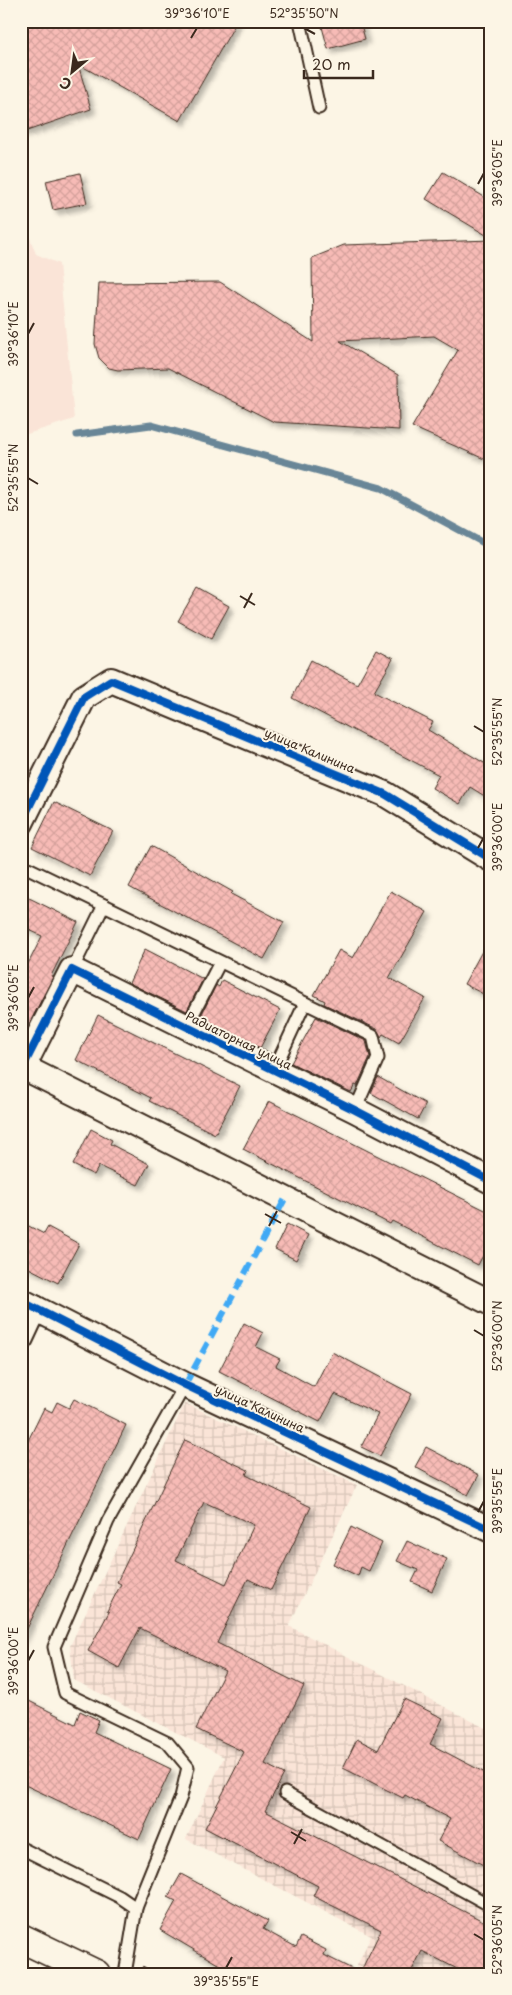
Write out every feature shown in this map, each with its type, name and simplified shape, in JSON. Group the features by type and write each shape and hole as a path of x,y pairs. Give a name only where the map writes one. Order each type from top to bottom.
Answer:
{"street":[{"name":"улица Калинина","path":"21,823 84,697 111,680 385,794 491,859"},
{"name":"Радиаторная улица","path":"72,970 355,1110 491,1181"},
{"path":"72,970 22,1067 491,1302"},
{"name":"улица Калинина","path":"28,1305 185,1385 491,1530"},
{"path":"21,1338 28,1305"},
{"path":"21,1938 64,1963 96,1974"}],"lane":[{"path":"300,21 318,108"},
{"path":"28,868 373,1036 378,1058 355,1110"},
{"path":"72,970 104,905"},
{"path":"186,1026 220,962"},
{"path":"274,1070 305,1003"},
{"path":"125,1974 136,1908 181,1797 188,1767 168,1743 65,1693 54,1647 108,1521 185,1385"},
{"path":"285,1793 491,1906"},
{"path":"21,1848 120,1896 136,1908"}],"shaded area":[{"path":"21,214 36,254 59,264 74,419 21,436"},
{"path":"185,1403 357,1485 289,1626 491,1731 491,1974 353,1974 371,1936 186,1839 224,1757 74,1680 70,1646"}],"building":[{"path":"21,21 237,21 180,121 78,64 91,109 21,133"},
{"path":"342,21 360,21 365,39 328,49 322,27"},
{"path":"443,172 491,201 491,238 426,199"},
{"path":"80,173 87,203 53,210 46,181"},
{"path":"491,240 491,462 412,427 458,350 434,336 340,341 398,375 399,430 274,422 168,368 118,370 109,368 99,358 95,344 99,283 220,282 313,342 312,258 344,245"},
{"path":"197,588 229,606 211,639 178,621"},
{"path":"376,650 393,659 374,692 433,722 428,730 491,767 491,800 470,787 460,804 432,788 439,775 292,698 311,660 357,684"},
{"path":"54,802 113,831 90,876 32,847"},
{"path":"151,846 233,892 231,894 284,922 264,959 129,887"},
{"path":"391,891 427,912 389,978 425,998 399,1043 383,1034 381,1037 377,1029 324,1004 325,1001 314,995 339,950 353,958"},
{"path":"21,894 78,922 21,1040 21,978 42,936 21,926"},
{"path":"491,935 491,998 464,984"},
{"path":"145,949 203,979 187,1011 129,983"},
{"path":"222,980 280,1010 260,1048 200,1018 216,985 219,987"},
{"path":"98,1015 240,1086 215,1134 149,1101 151,1098 76,1060"},
{"path":"316,1017 366,1041 370,1057 357,1086 355,1085 351,1092 291,1063"},
{"path":"378,1077 426,1104 418,1119 371,1093"},
{"path":"269,1101 491,1213 491,1240 478,1265 392,1221 390,1224 243,1149"},
{"path":"91,1129 112,1140 110,1144 149,1164 138,1185 99,1166 94,1175 73,1165"},
{"path":"21,1222 44,1234 48,1227 79,1244 58,1283 21,1264"},
{"path":"287,1224 308,1235 296,1260 275,1249"},
{"path":"244,1323 263,1333 256,1347 280,1359 276,1366 314,1387 332,1352 412,1394 380,1456 361,1447 378,1414 335,1394 320,1422 219,1371"},
{"path":"74,1399 126,1425 21,1641 21,1455 44,1408 52,1412 57,1402 69,1408"},
{"path":"185,1440 248,1470 246,1475 311,1507 271,1590 248,1579 217,1643 304,1686 265,1764 284,1774 265,1811 491,1925 491,1974 467,1974 422,1951 410,1974 235,1974 160,1930 176,1901 168,1897 181,1874 268,1921 263,1929 296,1947 301,1937 326,1950 324,1955 360,1973 381,1930 313,1896 318,1886 205,1828 244,1752 196,1729 225,1671 140,1628 119,1668 88,1651 109,1612 107,1611 121,1584 117,1582","holes":["204,1502 254,1525 226,1584 176,1560"]},
{"path":"426,1447 479,1475 468,1495 415,1467"},
{"path":"351,1527 382,1543 369,1571 361,1567 358,1576 333,1564"},
{"path":"407,1541 447,1559 432,1591 412,1582 418,1570 397,1561"},
{"path":"21,1697 75,1724 80,1711 99,1720 94,1732 171,1769 139,1839 21,1783"},
{"path":"404,1699 443,1718 430,1744 491,1776 491,1869 438,1841 450,1819 405,1795 403,1798 343,1768 357,1739 378,1750"}],"waterway":[{"path":"77,435 151,425 381,488 491,547"}],"marked path":[{"path":"185,1385 285,1199"}],"cycle path":[{"path":"21,823 84,697 111,680 385,794 491,859"},
{"path":"23,1067 72,970 355,1110 491,1181"},
{"path":"21,1301 185,1385 491,1530"}]}
